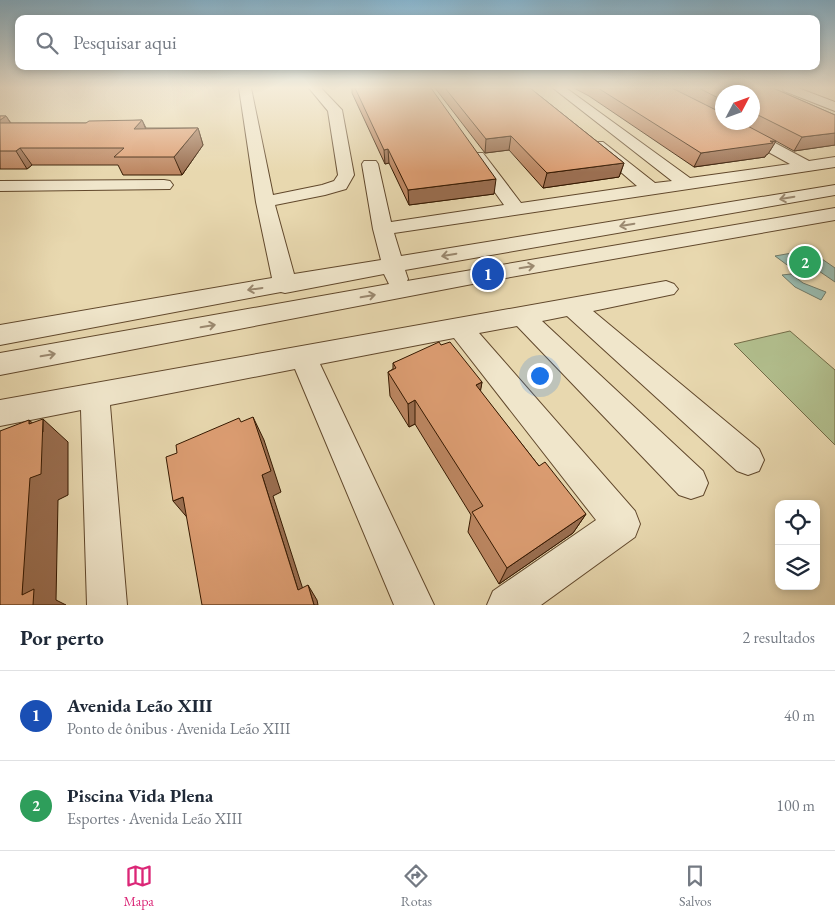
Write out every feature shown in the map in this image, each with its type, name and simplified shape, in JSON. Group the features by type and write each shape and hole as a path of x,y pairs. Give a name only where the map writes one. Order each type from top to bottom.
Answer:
{"street":[{"path":"250,116 265,202 285,285"},
{"path":"265,202 325,190 340,185 346,175 336,116"},
{"path":"596,116 687,184"},
{"path":"739,130 808,167"},
{"path":"590,138 651,189"},
{"path":"469,145 516,210"},
{"path":"383,229 835,162"},
{"path":"370,164 383,229 400,290"},
{"path":"0,186 164,185"},
{"path":"0,335 222,294 285,285 835,190"},
{"path":"0,364 400,290 835,214"},
{"path":"0,412 666,289"},
{"path":"571,306 748,460"},
{"path":"521,316 691,483"},
{"path":"459,327 622,524 507,605"},
{"path":"303,356 414,605"},
{"path":"95,395 107,605"}],"green space":[{"path":"790,331 835,370 835,445 734,344"}],"water":[{"path":"809,250 835,268 835,282 816,269 798,273 775,256"},
{"path":"791,274 803,283 826,292 821,300 795,287 782,275"}],"building":[{"path":"368,116 451,116 496,179 408,190 388,149 384,150"},
{"path":"468,116 565,116 624,163 547,173 511,136 486,139"},
{"path":"643,116 715,116 715,130 755,130 776,141 770,141 773,143 701,153"},
{"path":"760,116 835,116 835,133 802,137"},
{"path":"142,120 134,129 198,128 174,157 114,157 124,148 20,148 16,151 0,151 0,123 86,123 89,121"},
{"path":"439,342 441,345 450,342 482,382 476,385 539,466 545,462 586,514 507,568 472,512 483,506 415,400 408,404 388,372 396,368 393,363"},
{"path":"253,417 271,471 262,475 298,590 308,585 314,605 202,605 183,497 173,501 166,457 177,453 176,445 239,418 241,422"},
{"path":"43,419 41,474 30,478 22,595 34,589 33,605 0,605 0,431 29,420 29,424"}],"place":[{"name":"Piscina Vida Plena","path":"805,262"},
{"name":"Avenida Leão XIII","path":"488,274"}]}
